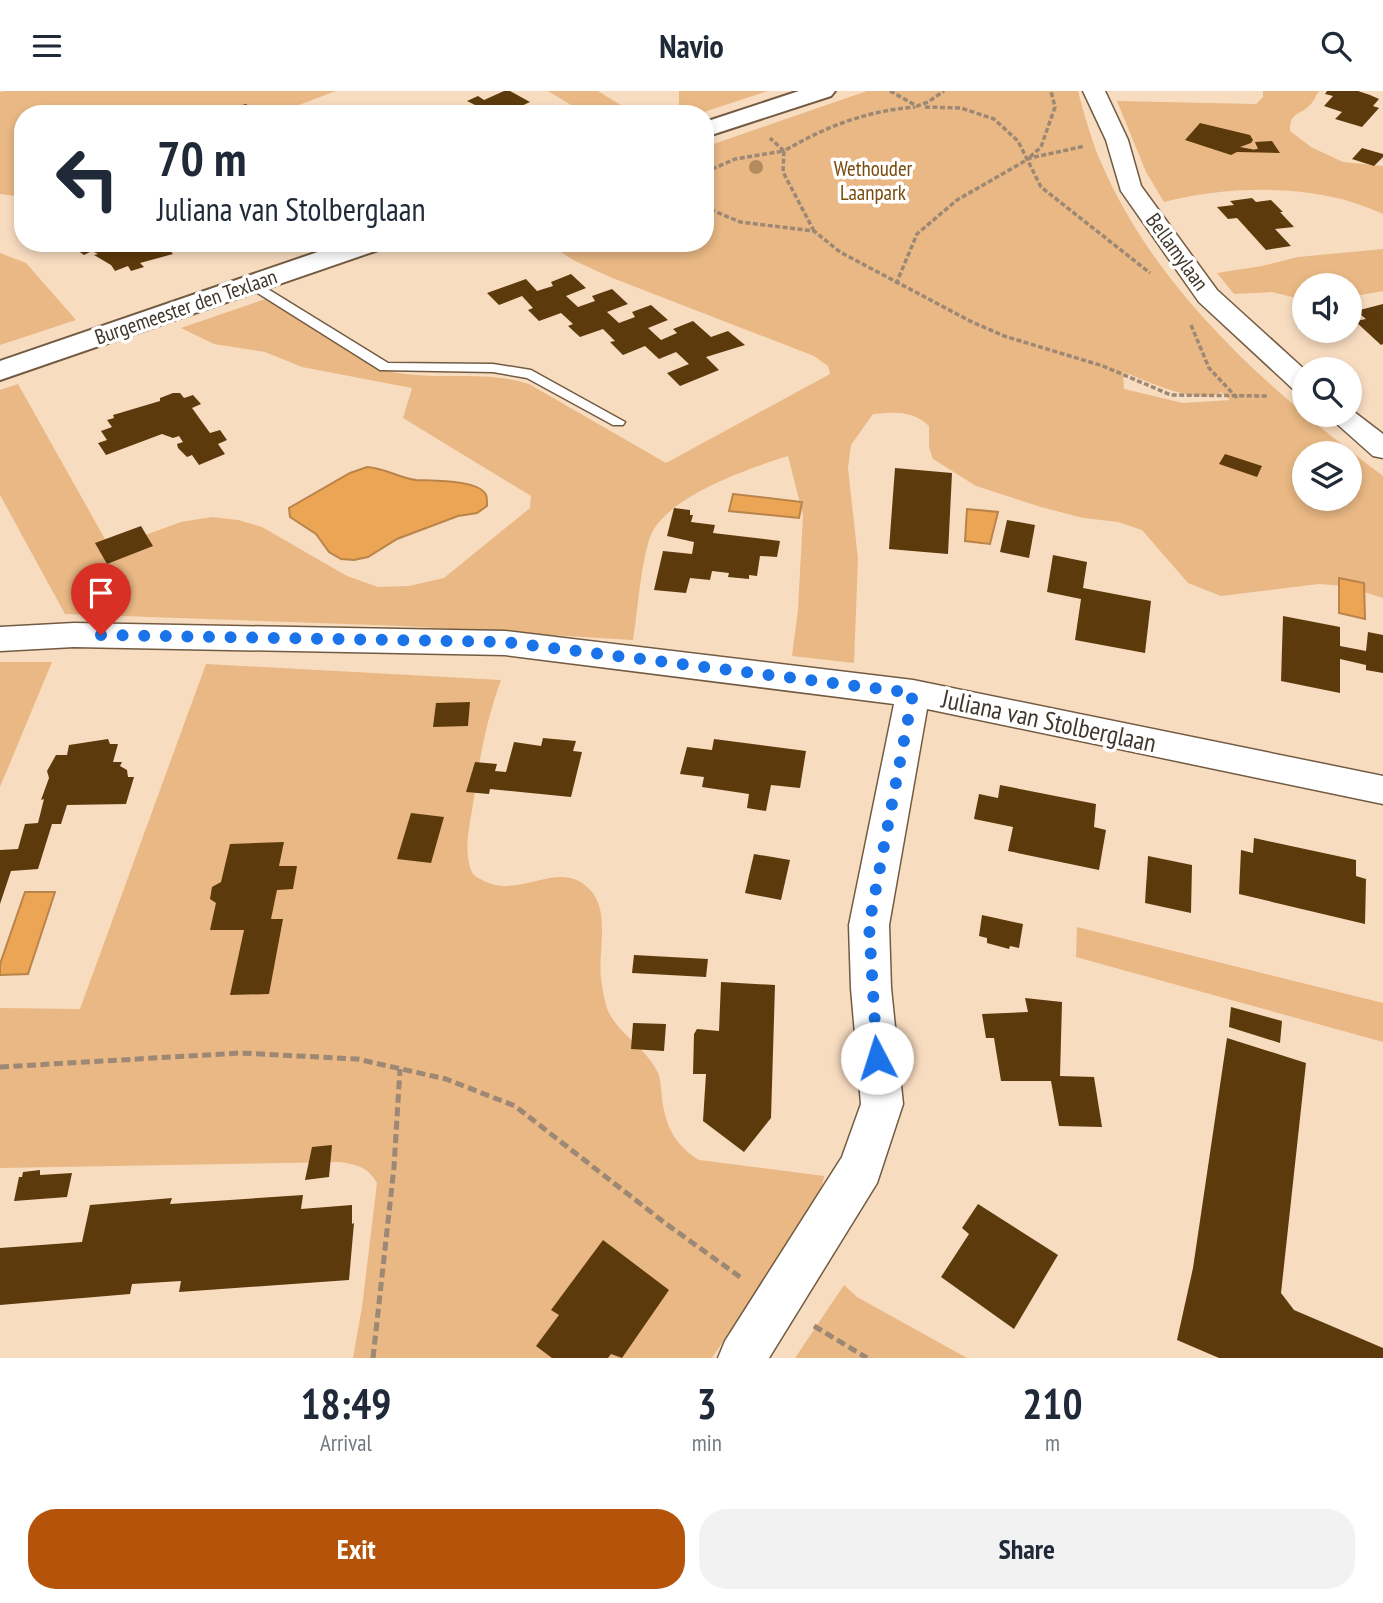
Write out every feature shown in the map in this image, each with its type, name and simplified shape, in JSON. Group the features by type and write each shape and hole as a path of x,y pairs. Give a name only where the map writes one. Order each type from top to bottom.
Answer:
{"street":[{"path":"714,127 822,91"},
{"name":"Bellamylaan","path":"1094,91 1117,140 1129,186 1208,296 1292,373"},
{"name":"Burgemeester den Texlaan","path":"0,371 345,252"},
{"path":"1356,427 1383,449"},
{"name":"Juliana van Stolberglaan","path":"0,639 74,635 505,642 913,693 1383,790"},
{"path":"742,1358 778,1305 861,1168 882,1104 871,988 869,925 913,693"}],"lane":[{"path":"253,284 385,367 493,368 531,374 618,422"}],"path":[{"path":"890,91 915,107"},
{"path":"925,107 944,91"},
{"path":"1027,160 1041,147 1047,134 1055,107 1051,91"},
{"path":"714,168 734,159 784,151 833,123 876,110 915,107 961,109 994,119 1018,141 1041,187 1158,280"},
{"path":"745,117 784,151"},
{"path":"896,283 915,235 988,181 1041,154 1117,140"},
{"path":"784,151 783,172 814,230 840,251 896,283 1004,336 1103,366 1171,395 1237,398 1277,396"},
{"path":"714,211 740,222 814,230"},
{"path":"1189,321 1209,368 1237,398"},
{"path":"0,1067 240,1053 357,1059 446,1079 515,1106 665,1223 778,1305 867,1358"},
{"path":"373,1358 394,1167 400,1069"}],"green space":[{"path":"336,91 299,105 14,105 14,196 0,194 0,92"},
{"path":"548,91 598,91 621,105 571,105"},
{"path":"679,91 768,91 714,109 714,105 679,105"},
{"name":"Wethouder Laanpark","path":"867,91 1078,91 1099,158 1127,214 1155,258 1188,300 1224,339 1292,403 1292,427 1321,427 1338,441 1292,441 1292,511 1362,511 1362,460 1383,476 1383,598 1345,586 1319,584 1221,596 1188,583 1142,530 1118,522 1083,518 1041,507 976,486 933,459 929,447 929,426 916,417 903,413 873,414 851,445 848,468 858,559 854,663 792,656 798,610 803,515 788,456 709,486 671,510 657,525 646,552 633,640 403,626 65,614 0,495 0,390 18,384 110,548 181,522 212,517 238,520 262,527 347,576 378,587 409,586 444,578 530,508 531,496 403,418 412,388 302,367 265,352 214,344 181,328 274,296 378,368 396,373 491,377 529,384 666,463 830,374 828,366 814,356 610,277 561,252 714,252 714,144","holes":["1123,372 1187,394 1212,396 1221,392 1230,400 1183,403 1124,389"]},
{"path":"1263,91 1319,91 1310,105 1293,117 1290,131 1311,147 1343,162 1383,166 1383,214 1331,197 1275,190 1217,192 1164,202 1146,172 1117,101 1256,104 1263,97"},
{"path":"1383,249 1383,291 1362,295 1362,273 1292,273 1292,297 1272,292 1234,294 1217,273 1298,257"},
{"path":"0,253 26,263 76,320 0,345"},
{"path":"0,662 52,662 0,787"},
{"path":"206,664 501,680 484,741 469,827 468,859 472,872 481,880 512,886 554,877 568,877 580,882 592,892 601,913 601,974 608,1011 653,1064 659,1076 669,1127 684,1148 699,1160 824,1176 822,1188 784,1251 712,1358 353,1358 377,1183 366,1170 352,1164 340,1162 0,1168 0,1008 80,1009"},
{"path":"1077,927 1383,1003 1383,1042 1076,957"},
{"path":"844,1285 857,1297 967,1358 795,1358"}],"shaded area":[{"path":"367,467 410,479 474,486 486,495 487,506 477,513 458,516 397,539 368,557 341,559 329,552 316,534 290,517 289,508 350,473"},
{"path":"733,494 802,502 799,518 729,511"},
{"path":"967,509 998,512 990,544 965,541"},
{"path":"1339,578 1364,583 1365,619 1339,613"},
{"path":"25,892 55,892 28,974 0,975 0,964"}],"building":[{"path":"510,91 530,102 524,105 475,105 467,101 478,96 484,100"},
{"path":"1327,91 1358,91 1379,99 1373,106 1379,108 1362,127 1335,119 1342,112 1324,106 1333,96 1325,94"},
{"path":"1200,123 1250,135 1253,140 1251,143 1240,147 1256,150 1254,149 1258,149 1255,142 1272,141 1280,153 1237,152 1231,155 1185,140"},
{"path":"1362,148 1383,154 1383,157 1374,166 1352,159"},
{"path":"1252,198 1256,202 1271,200 1283,212 1280,212 1294,227 1275,229 1291,246 1266,250 1237,218 1228,219 1217,207 1234,205 1230,201"},
{"path":"94,252 173,254 140,263 144,267 131,271 128,266 115,271 111,265 94,255 98,254"},
{"path":"571,274 586,288 566,296 578,307 595,301 592,296 612,289 628,304 607,312 619,323 635,317 632,312 651,305 668,320 648,328 661,340 677,333 673,329 693,321 711,337 728,331 745,345 706,357 719,370 680,386 667,373 689,364 676,352 659,359 645,346 623,355 610,342 615,341 603,329 580,337 568,326 573,324 561,313 539,321 528,310 533,308 522,296 499,305 487,293 526,279 537,291 553,286 551,282"},
{"path":"1383,304 1383,344 1362,327 1362,320 1366,319 1362,316 1362,309"},
{"path":"180,393 184,398 193,395 201,404 192,408 210,433 220,430 227,440 218,444 225,454 199,465 192,455 187,457 178,448 177,444 183,442 179,436 173,438 162,434 106,455 98,443 107,440 101,431 112,427 107,420 114,418 113,415 160,401 160,398"},
{"path":"1225,454 1262,466 1257,477 1219,464"},
{"path":"895,468 952,473 948,554 889,549"},
{"path":"674,508 690,510 690,515 693,515 691,522 715,525 713,533 780,541 777,557 760,556 757,576 749,575 749,579 728,577 729,573 712,571 710,580 690,578 686,593 654,590 663,551 692,554 694,542 667,536"},
{"path":"1007,520 1035,525 1029,558 1000,552"},
{"path":"141,526 153,546 107,564 95,543"},
{"path":"1053,555 1087,562 1083,588 1151,601 1145,653 1075,640 1081,599 1047,592"},
{"path":"1283,616 1340,627 1340,646 1366,651 1368,632 1383,635 1383,673 1366,670 1366,665 1340,659 1340,693 1281,681"},
{"path":"470,702 468,726 433,727 436,703"},
{"path":"543,738 576,741 573,751 582,752 571,797 490,789 489,794 466,792 475,762 497,764 495,771 506,772 514,742 541,746"},
{"path":"108,739 110,744 118,744 113,762 122,762 120,766 127,770 128,777 134,777 126,804 67,805 61,824 52,824 38,869 11,871 0,904 0,850 18,849 25,824 38,823 44,799 41,800 49,778 47,771 56,755 67,755 69,745"},
{"path":"714,739 806,751 800,788 771,785 766,811 747,808 749,794 702,787 704,777 680,774 687,747 712,750"},
{"path":"1000,785 1096,804 1094,827 1106,830 1099,870 1008,851 1013,827 974,819 979,794 998,798"},
{"path":"411,813 444,817 431,863 397,859"},
{"path":"1254,838 1356,860 1356,876 1366,879 1365,924 1239,894 1241,850 1253,853"},
{"path":"284,842 279,866 297,866 293,889 277,890 271,919 283,919 269,994 230,995 244,930 210,930 216,903 210,899 212,887 221,882 230,844"},
{"path":"754,854 790,860 781,900 745,893"},
{"path":"1148,856 1192,865 1191,913 1145,903"},
{"path":"982,915 1023,924 1019,948 1010,946 1009,949 987,943 987,938 979,936"},
{"path":"634,955 708,959 706,977 632,973"},
{"path":"721,982 775,985 771,1118 744,1152 703,1121 706,1074 693,1074 694,1034 697,1029 719,1031"},
{"path":"1025,998 1062,1002 1060,1076 1094,1077 1102,1127 1059,1126 1051,1081 1001,1081 994,1038 986,1038 982,1014 1028,1012"},
{"path":"1231,1007 1282,1021 1280,1043 1229,1027"},
{"path":"633,1023 666,1024 664,1051 631,1049"},
{"path":"1227,1038 1306,1063 1281,1293 1294,1310 1383,1348 1383,1358 1219,1358 1177,1340 1193,1268"},
{"path":"332,1145 329,1177 305,1180 312,1147"},
{"path":"40,1170 40,1175 72,1173 67,1197 14,1201 19,1177 22,1177 23,1172"},
{"path":"303,1195 301,1209 352,1205 352,1224 354,1223 349,1280 179,1292 181,1281 132,1284 130,1294 0,1305 0,1248 82,1242 90,1205 172,1198 170,1204"},
{"path":"978,1204 1058,1255 1014,1329 941,1277 969,1234 962,1228"},
{"path":"603,1240 669,1290 622,1358 611,1354 608,1358 552,1358 536,1346 559,1315 551,1310"}],"route":[{"path":"101,635 505,642 913,693 869,925 877,1058"}]}
